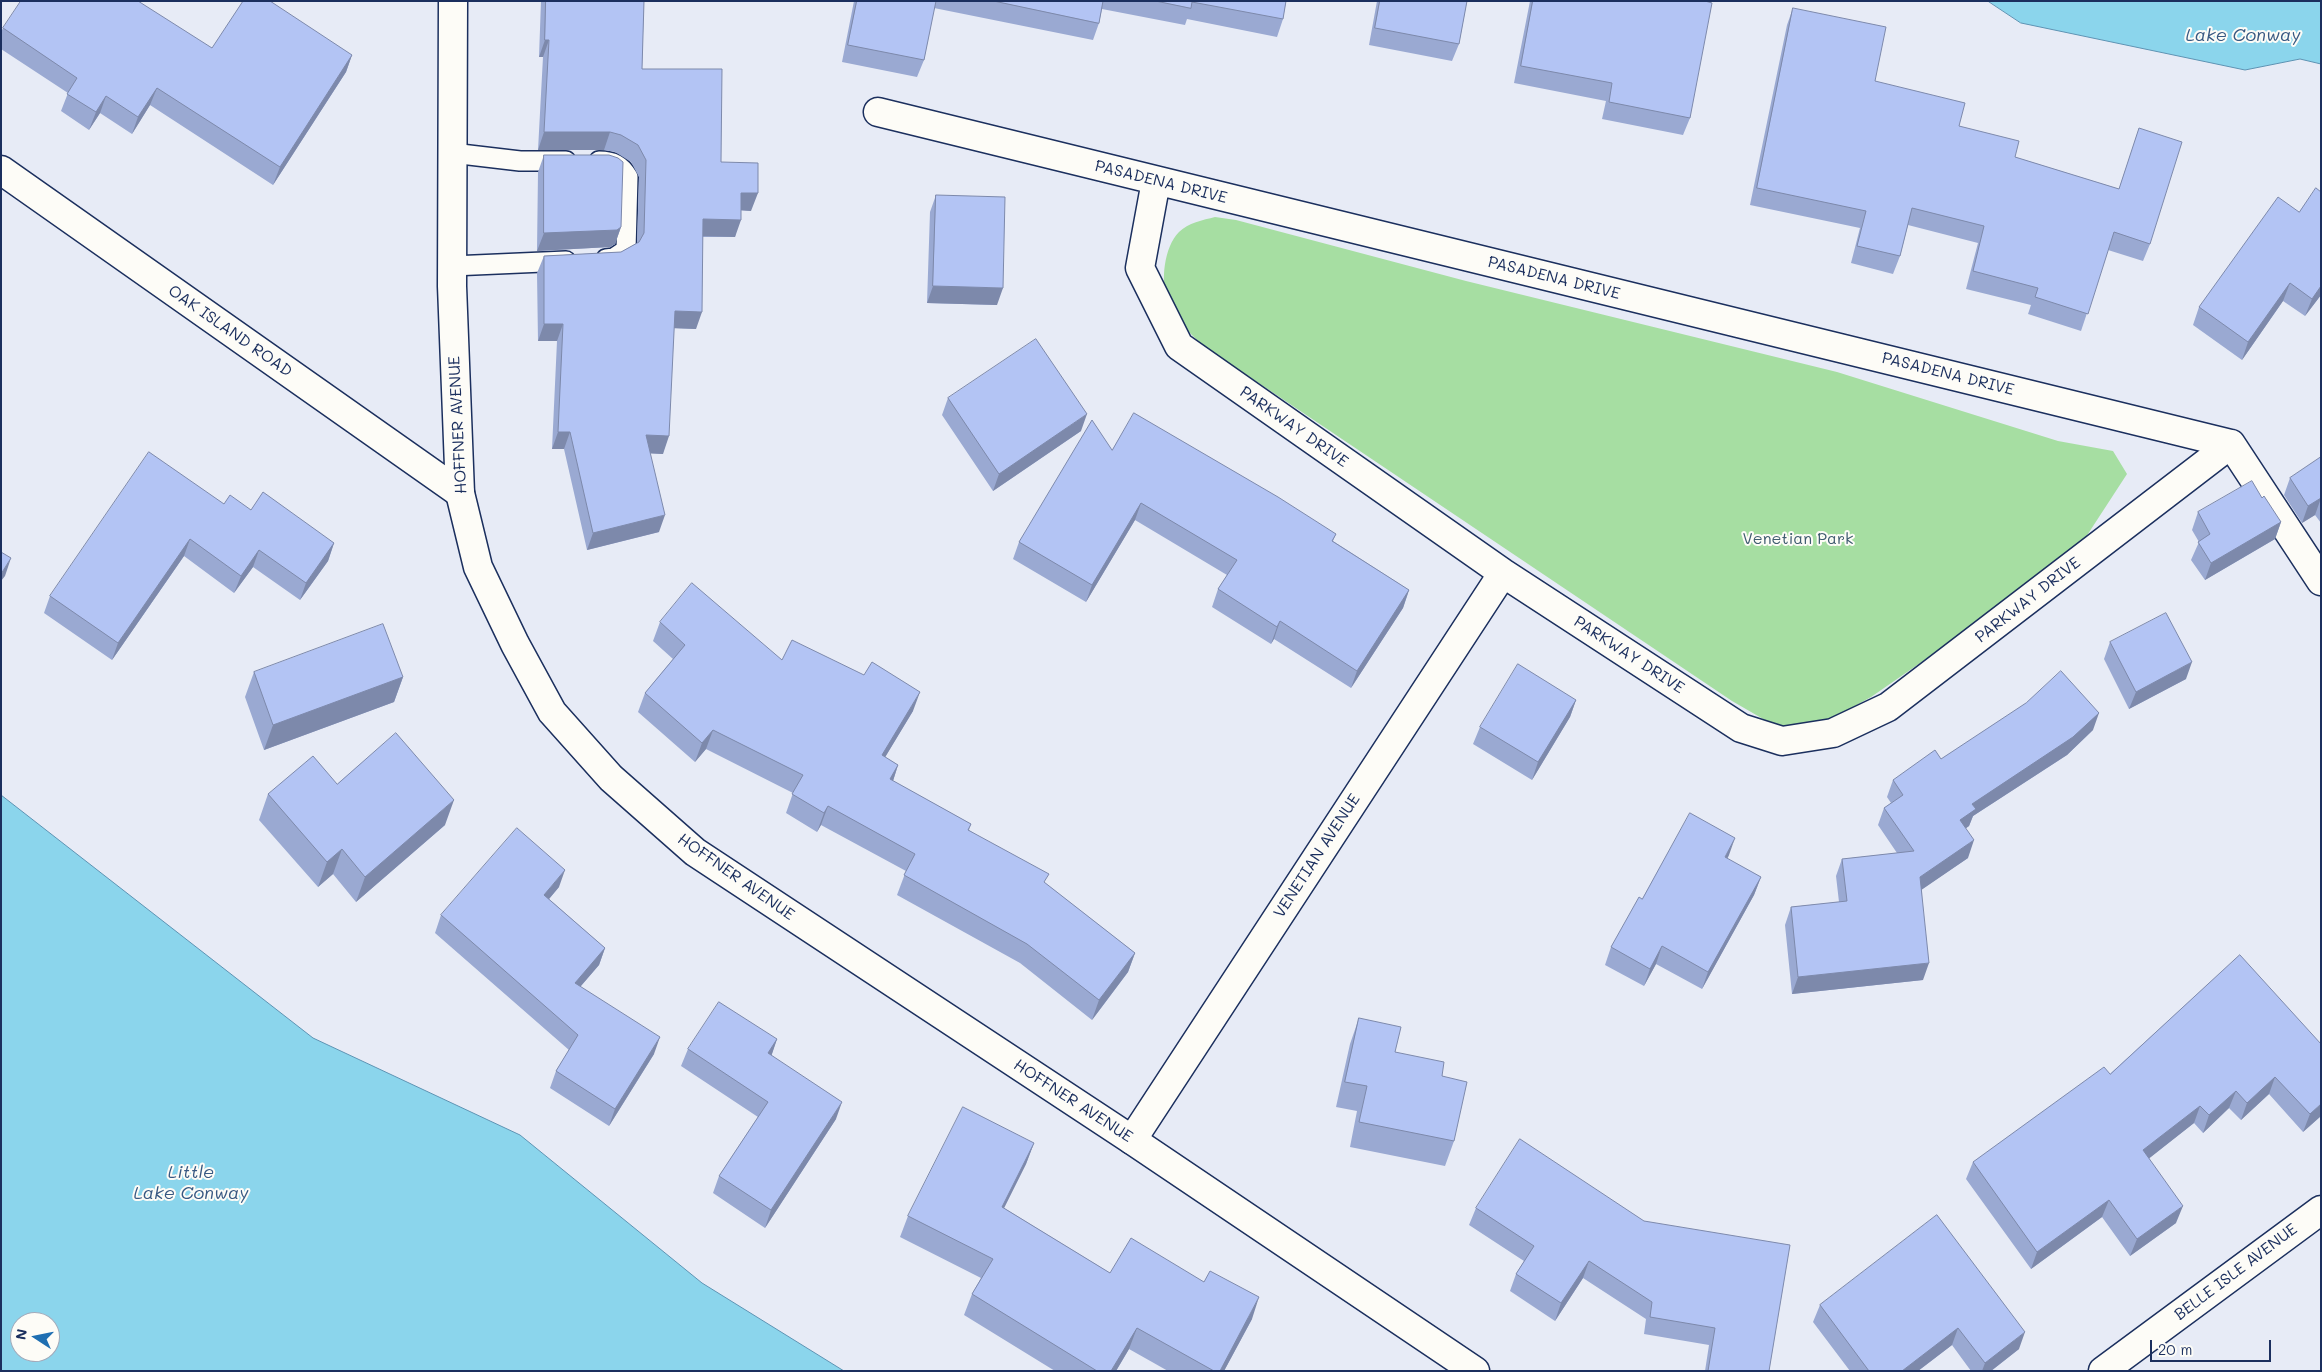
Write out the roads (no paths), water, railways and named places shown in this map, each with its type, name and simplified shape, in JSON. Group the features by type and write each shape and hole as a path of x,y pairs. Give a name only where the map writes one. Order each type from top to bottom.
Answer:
{"street":[{"name":"HOFFNER AVENUE","path":"454,1 452,266 460,492 478,568 515,644 552,712 611,778 695,852 1132,1140 1475,1371"},
{"name":"PASADENA DRIVE","path":"878,112 2231,444"},
{"name":"OAK ISLAND ROAD","path":"1,170 460,492"},
{"name":"PARKWAY DRIVE","path":"1156,181 1140,268 1179,346 1502,573 1741,728 1782,741 1833,733 1888,708 2231,444"},
{"path":"2231,444 2321,581"},
{"name":"VENETIAN AVENUE","path":"1132,1140 1502,573"},
{"name":"BELLE ISLE AVENUE","path":"2103,1371 2321,1210"}],"lane":[{"path":"452,153 520,161 604,161 614,163 623,168 628,177 626,250 620,255 614,258 452,266"}],"water":[{"name":"Lake Conway","path":"1988,1 2321,1 2321,64 2300,59 2245,70 2021,23"},
{"name":"Little Lake Conway","path":"1,795 313,1038 520,1135 702,1283 844,1371 1,1371"}],"park label":[{"name":"Venetian Park","path":"1798,539"}]}
